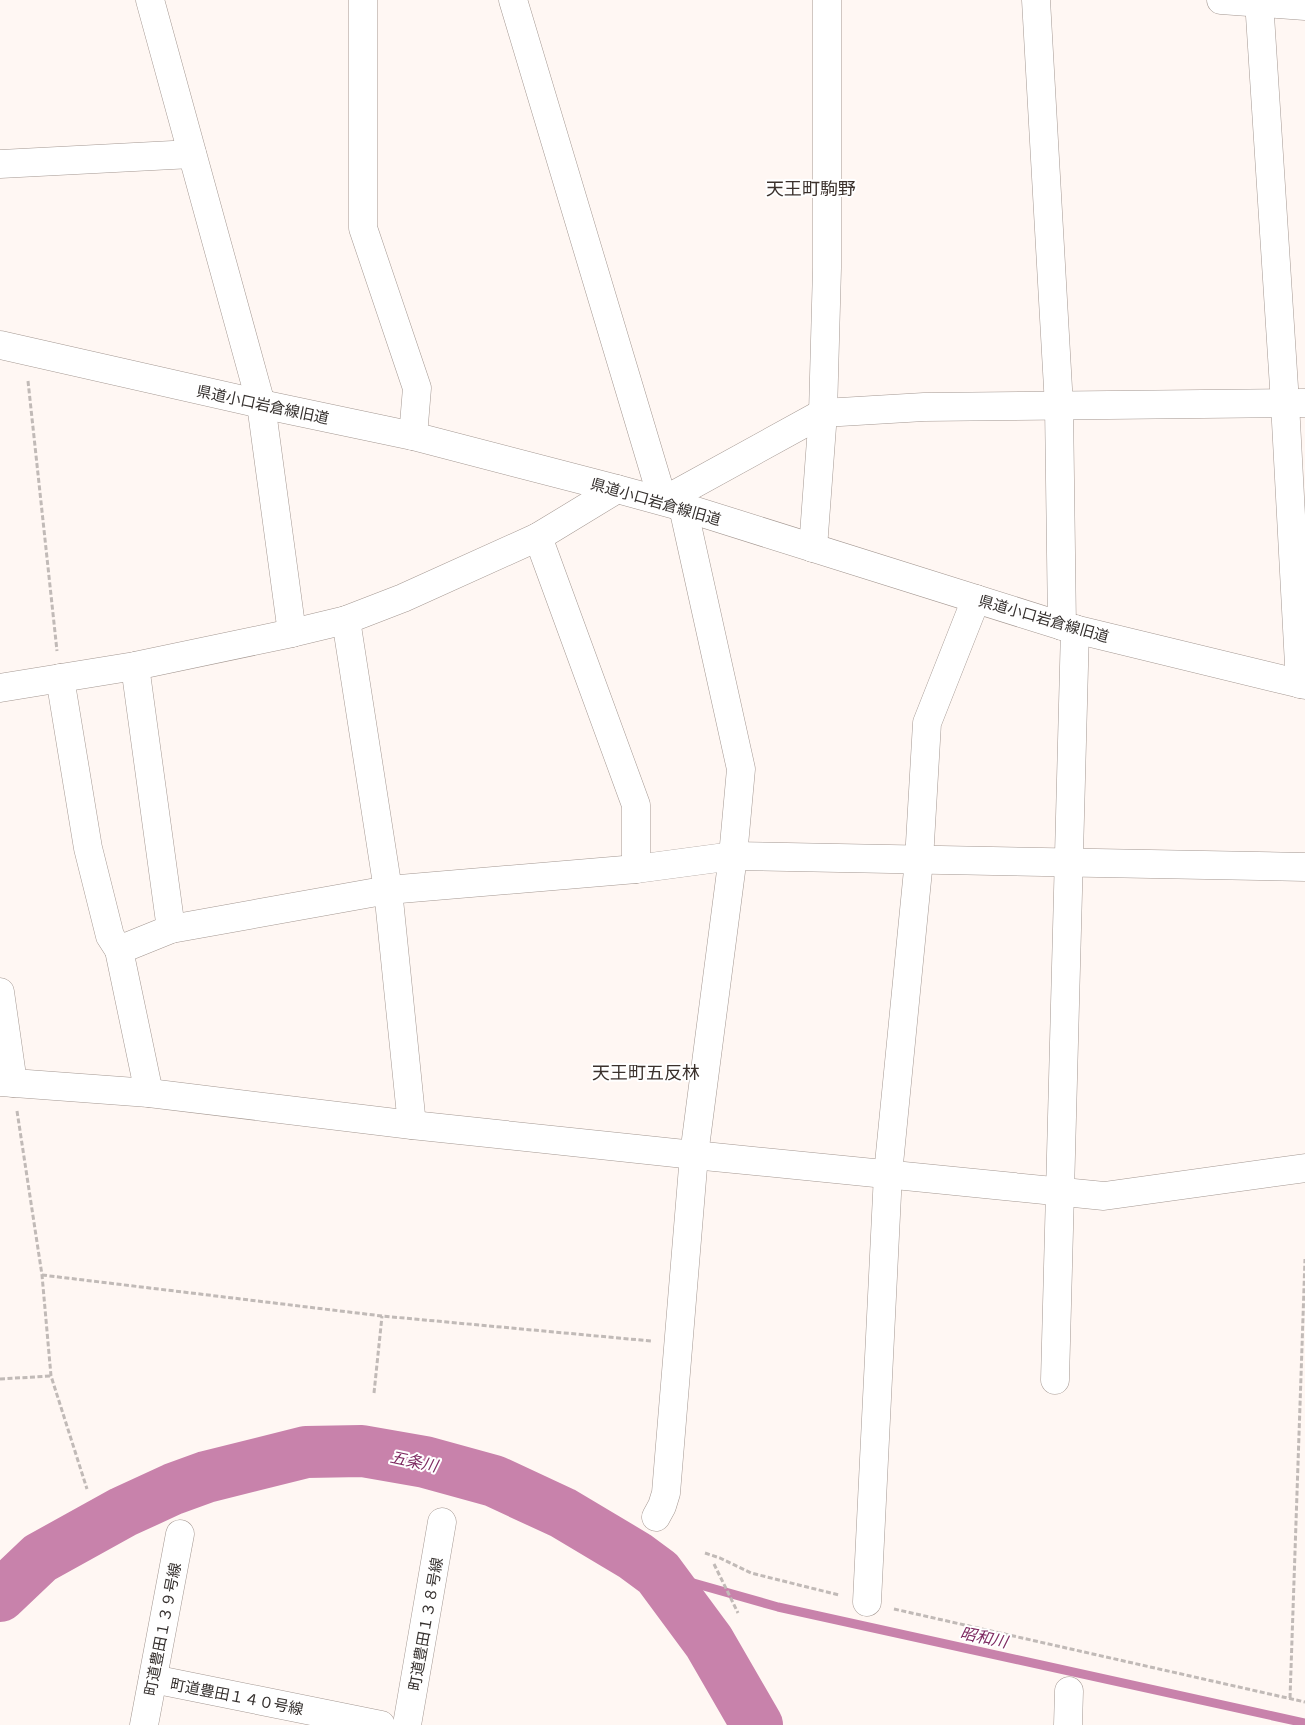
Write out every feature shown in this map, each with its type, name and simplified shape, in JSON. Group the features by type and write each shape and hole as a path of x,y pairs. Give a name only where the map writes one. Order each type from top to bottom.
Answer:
{"street":[{"path":"150,0 261,404 292,633"},
{"path":"363,0 362,228 417,388 413,436"},
{"path":"513,0 673,504 741,769 733,856 694,1155 666,1493 656,1517"},
{"path":"813,548 823,413 827,268 827,0"},
{"path":"1036,0 1059,406 1068,627 1069,862 1055,1380"},
{"path":"1221,0 1305,6"},
{"path":"1260,2 1295,403 1302,684"},
{"path":"0,164 192,154"},
{"name":"県道小口岩倉線旧道","path":"13,348 413,436 617,489 673,504 1068,627 1302,684"},
{"path":"673,504 823,413 924,408 1295,403"},
{"path":"0,688 135,666 346,620 403,598 538,537 617,489"},
{"path":"538,537 636,805 636,869"},
{"path":"867,1602 888,1174 919,860 927,723 976,599"},
{"path":"346,620 388,890 412,1124"},
{"path":"135,666 171,929"},
{"path":"60,678 88,848 110,936 119,950 149,1094"},
{"path":"119,950 171,929 388,890 636,869 733,856 1305,867"},
{"path":"0,992 6,1083 149,1094 694,1155 1104,1196 1305,1168"},
{"name":"町道豊田１３８号線","path":"407,1725 442,1522"},
{"name":"町道豊田１３９号線","path":"144,1725 180,1534"},
{"name":"町道豊田１４０号線","path":"153,1680 381,1725"},
{"path":"1068,1725 1069,1691"}],"path":[{"path":"13,348 60,678"},
{"path":"6,1083 42,1275 52,1376 87,1489"},
{"path":"1290,1698 1305,1260"},
{"path":"42,1275 382,1316 679,1343"},
{"path":"374,1393 382,1316"},
{"path":"0,1379 52,1376"},
{"path":"705,1553 751,1573 867,1602 1305,1702"},
{"path":"714,1564 738,1613"}],"waterway":[{"name":"五条川","path":"0,1596 40,1558 123,1512 173,1489 206,1477 306,1452 362,1451 425,1462 494,1481 563,1513 635,1556 658,1573 709,1642 757,1725"},
{"name":"昭和川","path":"658,1573 778,1607 1305,1723"}],"district":[{"name":"天王町駒野","path":"811,188"},
{"name":"天王町五反林","path":"646,1072"}]}
